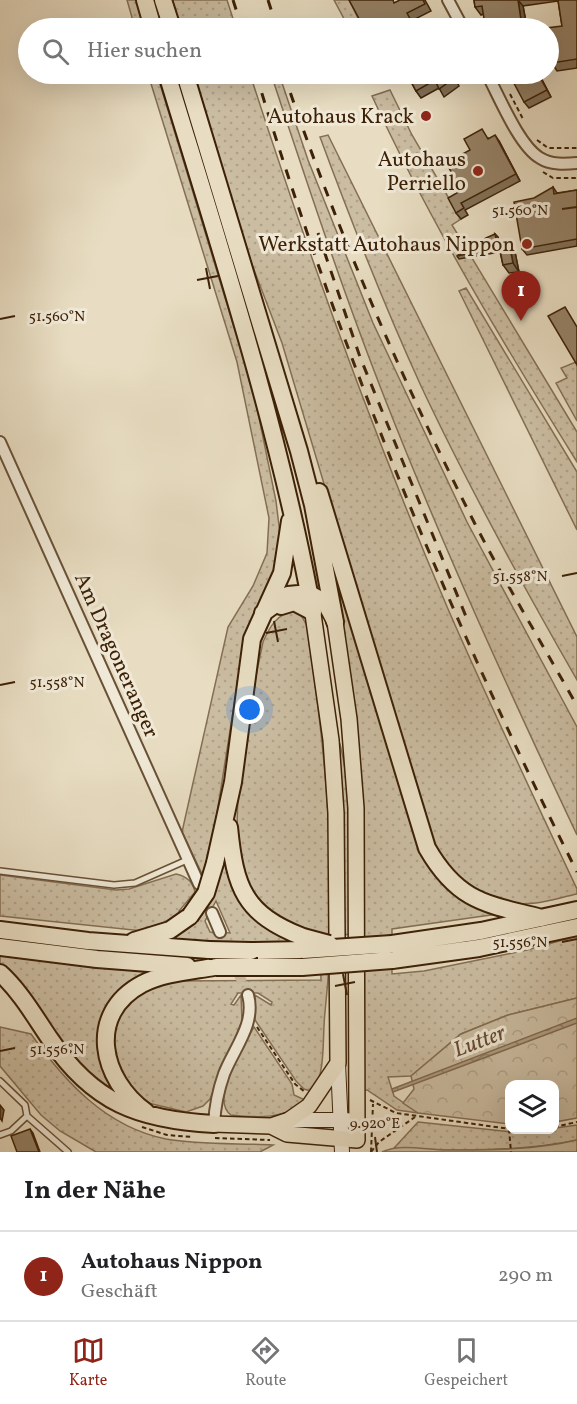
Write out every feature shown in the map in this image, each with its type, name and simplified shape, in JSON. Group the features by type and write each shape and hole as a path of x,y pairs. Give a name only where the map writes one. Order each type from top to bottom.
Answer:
{"highway":[{"path":"144,0 150,18"},
{"path":"163,0 169,18"},
{"path":"170,84 264,393 292,505 309,593 288,595 263,613"},
{"path":"188,84 299,451 315,515 335,622"},
{"path":"299,451 328,516 427,848 440,871 476,900 577,927"},
{"path":"121,945 170,930 190,916 206,893 228,814 253,635 282,573 292,505"},
{"path":"250,658 264,625 281,606 294,602 313,612"},
{"path":"228,814 233,863 243,894 253,908 303,951"},
{"path":"0,930 121,945 209,950 392,952 458,935 552,922 577,910"},
{"path":"0,947 107,960 258,968 303,951 344,948 392,952"},
{"path":"152,1116 126,1094 110,1068 105,1046 112,1015 124,998 144,983 215,967"},
{"path":"0,973 80,1076 111,1101 152,1116 211,1131"}],"main road":[{"path":"309,593 324,601 335,622 349,719 356,808 357,1120 350,1146"},
{"path":"309,593 331,741 336,813 340,1119 350,1146"},
{"path":"273,1133 316,1098 338,1063"},
{"path":"289,1120 357,1120"},
{"path":"211,1131 288,1134 350,1146"}],"street":[{"path":"448,0 458,18"},
{"path":"492,84 524,142 538,158 549,162 577,163"},
{"name":"Am Dragoneranger","path":"0,442 199,884"},
{"path":"212,913 220,932"},
{"path":"211,1131 220,1085 249,1019 248,995"}],"lane":[{"path":"0,871 114,885 135,883 187,860"},
{"path":"0,1081 25,1105 27,1116 68,1152"},
{"path":"0,1136 11,1131 27,1116"}],"path":[{"path":"505,84 527,126"},
{"path":"532,137 548,148 577,148"},
{"path":"546,174 553,178 577,178"},
{"path":"249,1019 258,1028 295,1084 316,1098"},
{"path":"371,1152 373,1103 396,1113 415,1117 505,1128"},
{"path":"371,1152 379,1142 415,1117"},
{"path":"559,1126 577,1122"},
{"path":"211,1131 273,1133"},
{"path":"167,1134 199,1137"},
{"path":"510,1134 512,1152"}],"green space":[{"path":"127,0 136,0 141,18 132,18"},
{"path":"171,0 227,0 233,18 176,18"},
{"path":"334,0 349,0 358,18 344,18"},
{"path":"151,84 160,84 254,393 276,501 280,534 276,568 252,618 244,642 212,845 203,876 182,832 228,627 253,586 267,553 269,518 237,362"},
{"path":"196,84 253,84 318,276 420,543 495,714 577,889 577,894 536,903 500,901 477,892 456,878 437,851 424,819 282,343 243,241"},
{"path":"274,84 282,84 308,160 373,323 467,522 577,727 577,835 477,618 407,454 340,278"},
{"path":"390,90 412,135 461,219 452,225 577,432 577,462 443,237 395,144 372,96"},
{"path":"328,135 577,637 577,680 457,461 421,386 368,263 320,137"},
{"path":"466,288 577,472 577,530 459,291"},
{"path":"576,362 577,421 556,383 567,378 561,368"},
{"path":"329,549 421,847 498,914 392,929 392,974 424,971 527,950 577,936 577,998 508,1015 461,1034 411,1076 388,1077 394,1096 418,1113 397,1110 367,1090 362,1090 363,801 353,693"},
{"path":"296,612 301,615 307,626 320,722 328,819 331,915 322,1063 318,1083 314,1092 304,1089 296,1081 255,1020 255,995 271,1005 272,1002 258,993 238,993 231,1004 234,1005 241,995 242,1021 210,1099 203,1106 186,1112 148,1103 135,1095 116,1069 113,1033 121,1011 140,992 172,981 321,980 320,933 291,925 273,915 257,901 251,893 242,870 238,840 240,770 263,642 271,626 279,617"},
{"path":"340,744 348,791 351,838 351,934 344,935 344,847 338,745"},
{"path":"224,847 272,930 288,940 288,943 170,940 193,920 206,900","holes":["216,901 230,933 210,932 205,921"]},
{"path":"176,874 188,880 195,892 179,911 183,913 170,922 143,931 0,916 0,875 116,890 129,889"},
{"path":"0,954 154,970 104,1024 128,1104 84,1072 0,966"},
{"path":"577,998 577,1118 559,1121 559,1080 505,1080 505,1124 418,1113 403,1103 414,1089 411,1076 461,1034 508,1015"},
{"path":"0,1027 31,1034 58,1069 89,1100 124,1124 144,1133 166,1139 192,1142 273,1145 260,1152 96,1152 60,1131 41,1115 0,1066"},
{"path":"254,1027 292,1084 294,1095 307,1101 299,1107 281,1114 252,1117 231,1115 225,1107 224,1097 230,1072"},
{"path":"418,1122 505,1131 505,1134 559,1134 559,1128 577,1125 577,1140 533,1147 462,1150 394,1148"},
{"path":"577,1140 577,1152 382,1152 405,1147 447,1150 512,1149"}],"water":[{"path":"577,1018 577,1023 393,1092 392,1089"}],"building":[{"path":"349,0 393,0 394,3 400,0 423,0 425,4 407,13 410,18 359,18"},
{"path":"474,0 518,0 521,18 484,18 482,6 475,7"},
{"path":"558,0 577,0 577,59 559,62 559,26 562,26"},
{"path":"412,84 428,84 416,91"},
{"path":"437,84 446,84 439,89"},
{"path":"514,84 544,84 547,90 524,102"},
{"path":"482,129 488,139 495,135 516,174 461,203 464,208 456,213 448,198 462,190 446,163 470,150 464,139"},
{"path":"553,187 554,194 577,190 577,239 522,249 514,202 534,198"},
{"path":"495,234 498,248 457,256 486,238"},
{"path":"509,243 513,263 503,265 499,245"},
{"path":"565,307 577,327 577,365 548,316"},
{"path":"30,1129 39,1152 17,1152 11,1136"}],"tunnel":[{"path":"220,932 248,995"}],"railway":[{"path":"233,0 239,18"},
{"path":"268,0 274,18"},
{"path":"259,84 323,279 399,480 484,678 577,872"},
{"path":"287,84 348,246 421,414 487,547 577,706"},
{"path":"318,233 360,357 467,619"}],"place":[{"name":"Autohaus Krack","path":"426,116"},
{"name":"Autohaus Perriello","path":"478,171"},
{"name":"Werkstatt Autohaus Nippon","path":"527,244"},
{"name":"Autohaus Nippon","path":"521,321"}],"water label":[{"name":"Lutter","path":"479,1040"}]}
